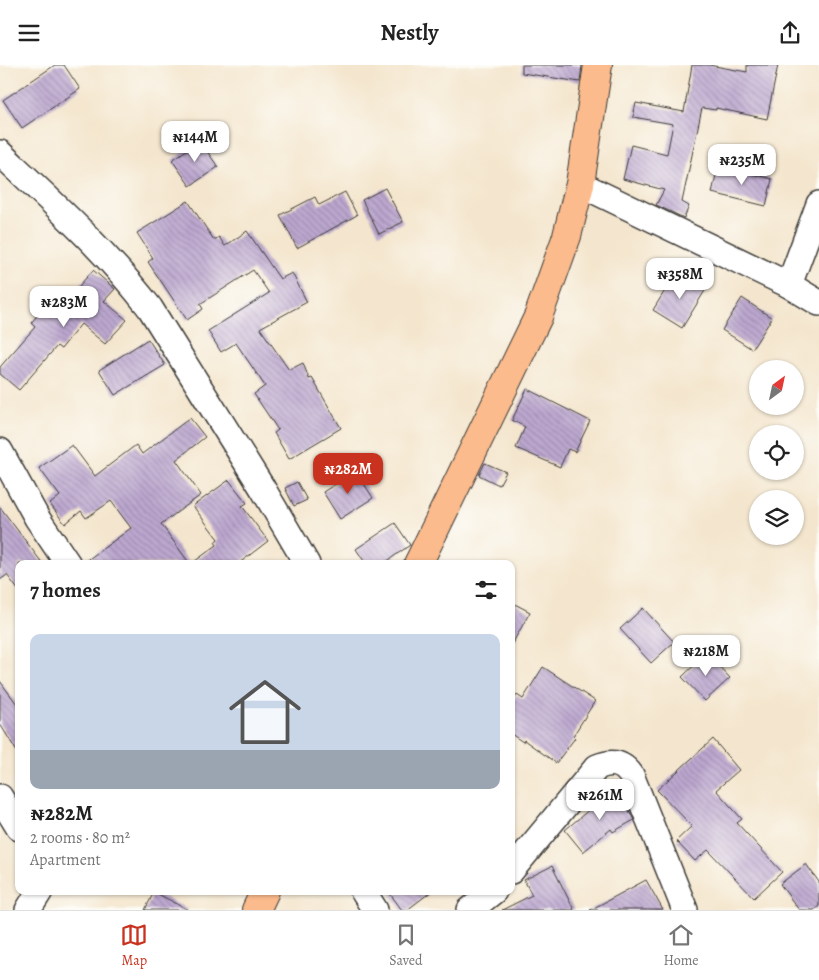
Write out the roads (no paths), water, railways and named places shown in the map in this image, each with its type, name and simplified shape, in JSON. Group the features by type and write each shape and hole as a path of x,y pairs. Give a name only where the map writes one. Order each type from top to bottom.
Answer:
{"main road":[{"path":"420,560 538,317 567,236 580,183 598,65"},
{"path":"256,910 263,895"}],"street":[{"path":"0,153 70,219 130,281 150,308 263,489 305,560"},
{"path":"580,183 789,285 819,303"},
{"path":"789,285 819,203"},
{"path":"0,451 37,518 65,560"},
{"path":"515,866 597,767 608,763 617,764 626,768 631,775 685,910"},
{"path":"0,797 15,821"},
{"path":"28,910 37,895"},
{"path":"366,895 375,910"},
{"path":"470,910 489,895"}]}
